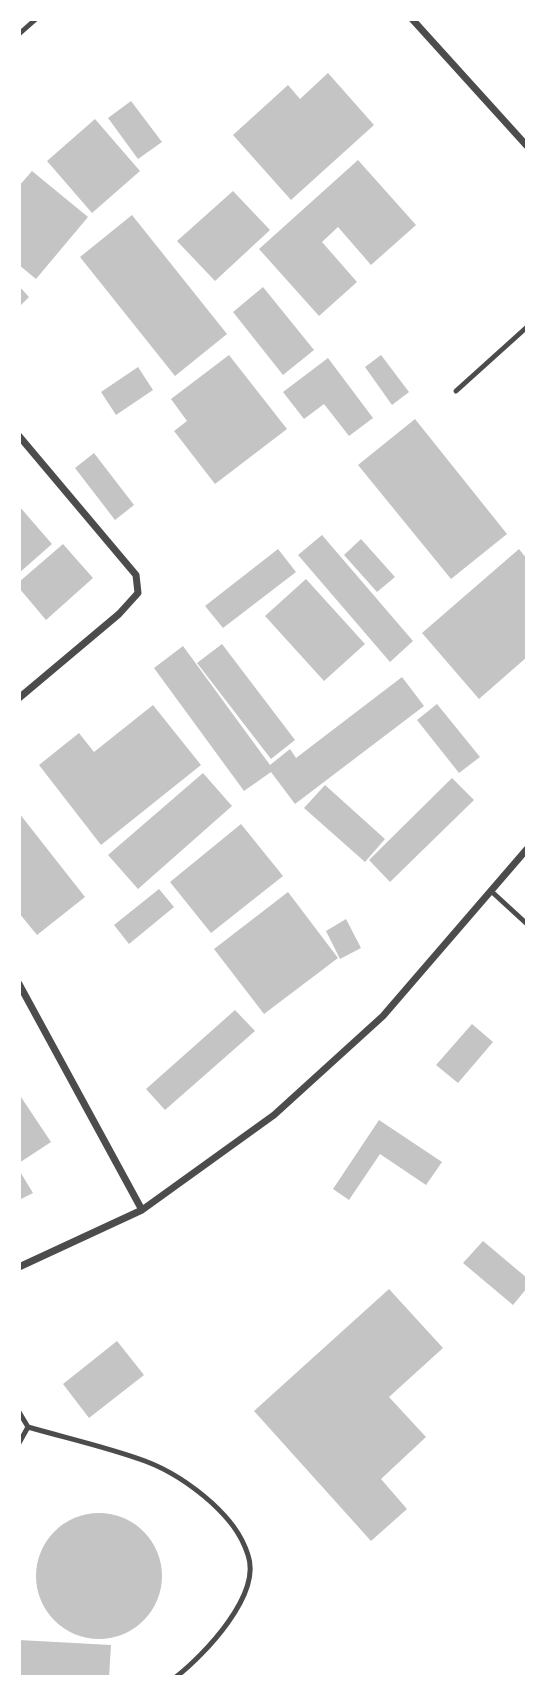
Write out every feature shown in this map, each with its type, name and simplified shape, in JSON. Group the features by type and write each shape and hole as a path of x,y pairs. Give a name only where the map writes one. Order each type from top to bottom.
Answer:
{"street":[{"path":"412,19 527,146"},
{"path":"19,436 136,575 138,593 120,614 19,698"},
{"path":"19,1267 142,1210 275,1115 383,1016 527,849"},
{"path":"19,984 142,1210"}],"lane":[{"path":"19,34 36,19"},
{"path":"456,391 527,327"},
{"path":"491,891 527,924"},
{"path":"19,1412 28,1427 147,1462 196,1488 232,1521 250,1557 247,1581 231,1622 194,1663 176,1677"},
{"path":"19,1443 28,1427"}],"building":[{"path":"328,73 374,125 291,200 233,135 288,85 300,99"},
{"path":"131,101 162,142 138,159 108,118"},
{"path":"95,119 140,171 92,213 47,161"},
{"path":"358,160 416,225 371,265 338,227 322,242 357,282 319,316 259,249"},
{"path":"32,171 88,217 36,279 19,265 19,186"},
{"path":"233,191 270,230 215,281 177,241"},
{"path":"132,215 227,334 175,376 80,257"},
{"path":"19,286 29,297 19,307"},
{"path":"263,287 314,350 283,375 233,312"},
{"path":"229,355 287,429 215,484 174,431 187,421 171,399"},
{"path":"381,355 409,392 392,405 365,367"},
{"path":"328,358 373,418 349,436 324,404 304,419 283,392"},
{"path":"138,367 153,390 116,415 101,392"},
{"path":"415,419 507,534 451,579 358,465"},
{"path":"94,453 134,505 115,520 75,468"},
{"path":"19,506 52,544 19,573"},
{"path":"322,535 413,641 390,662 298,555"},
{"path":"361,539 395,577 377,592 344,555"},
{"path":"63,544 93,578 46,620 19,588 19,582"},
{"path":"278,549 296,572 223,628 205,606"},
{"path":"519,549 527,559 527,657 479,699 422,633"},
{"path":"306,579 365,644 324,681 265,616"},
{"path":"222,644 295,740 271,759 197,663"},
{"path":"183,646 270,765 290,749 296,758 402,677 424,706 295,804 271,772 244,791 154,668"},
{"path":"437,704 480,757 459,773 417,720"},
{"path":"153,705 201,765 101,845 39,765 79,733 94,752"},
{"path":"203,773 232,806 138,889 108,855"},
{"path":"452,778 474,800 390,882 369,860"},
{"path":"325,785 385,839 365,862 304,808"},
{"path":"19,813 85,897 37,935 19,913"},
{"path":"241,824 283,876 211,933 170,882"},
{"path":"159,889 174,907 129,944 114,925"},
{"path":"288,892 338,958 264,1014 214,949"},
{"path":"346,919 361,948 340,959 326,931"},
{"path":"235,1010 255,1031 165,1110 146,1089"},
{"path":"472,1024 493,1042 458,1083 436,1065"},
{"path":"19,1094 51,1142 19,1163"},
{"path":"379,1120 442,1162 426,1185 380,1154 349,1200 333,1189"},
{"path":"19,1170 33,1193 19,1200"},
{"path":"483,1241 527,1278 527,1288 513,1305 463,1263"},
{"path":"389,1289 443,1348 389,1397 426,1437 381,1479 407,1509 371,1541 254,1411"},
{"path":"117,1341 144,1375 89,1418 63,1384"},
{"path":"99,1513 123,1518 144,1531 157,1552 162,1576 157,1600 144,1621 123,1634 99,1639 75,1634 54,1621 41,1600 36,1576 41,1552 54,1531 75,1518"},
{"path":"19,1640 111,1645 109,1677 19,1677"}]}
